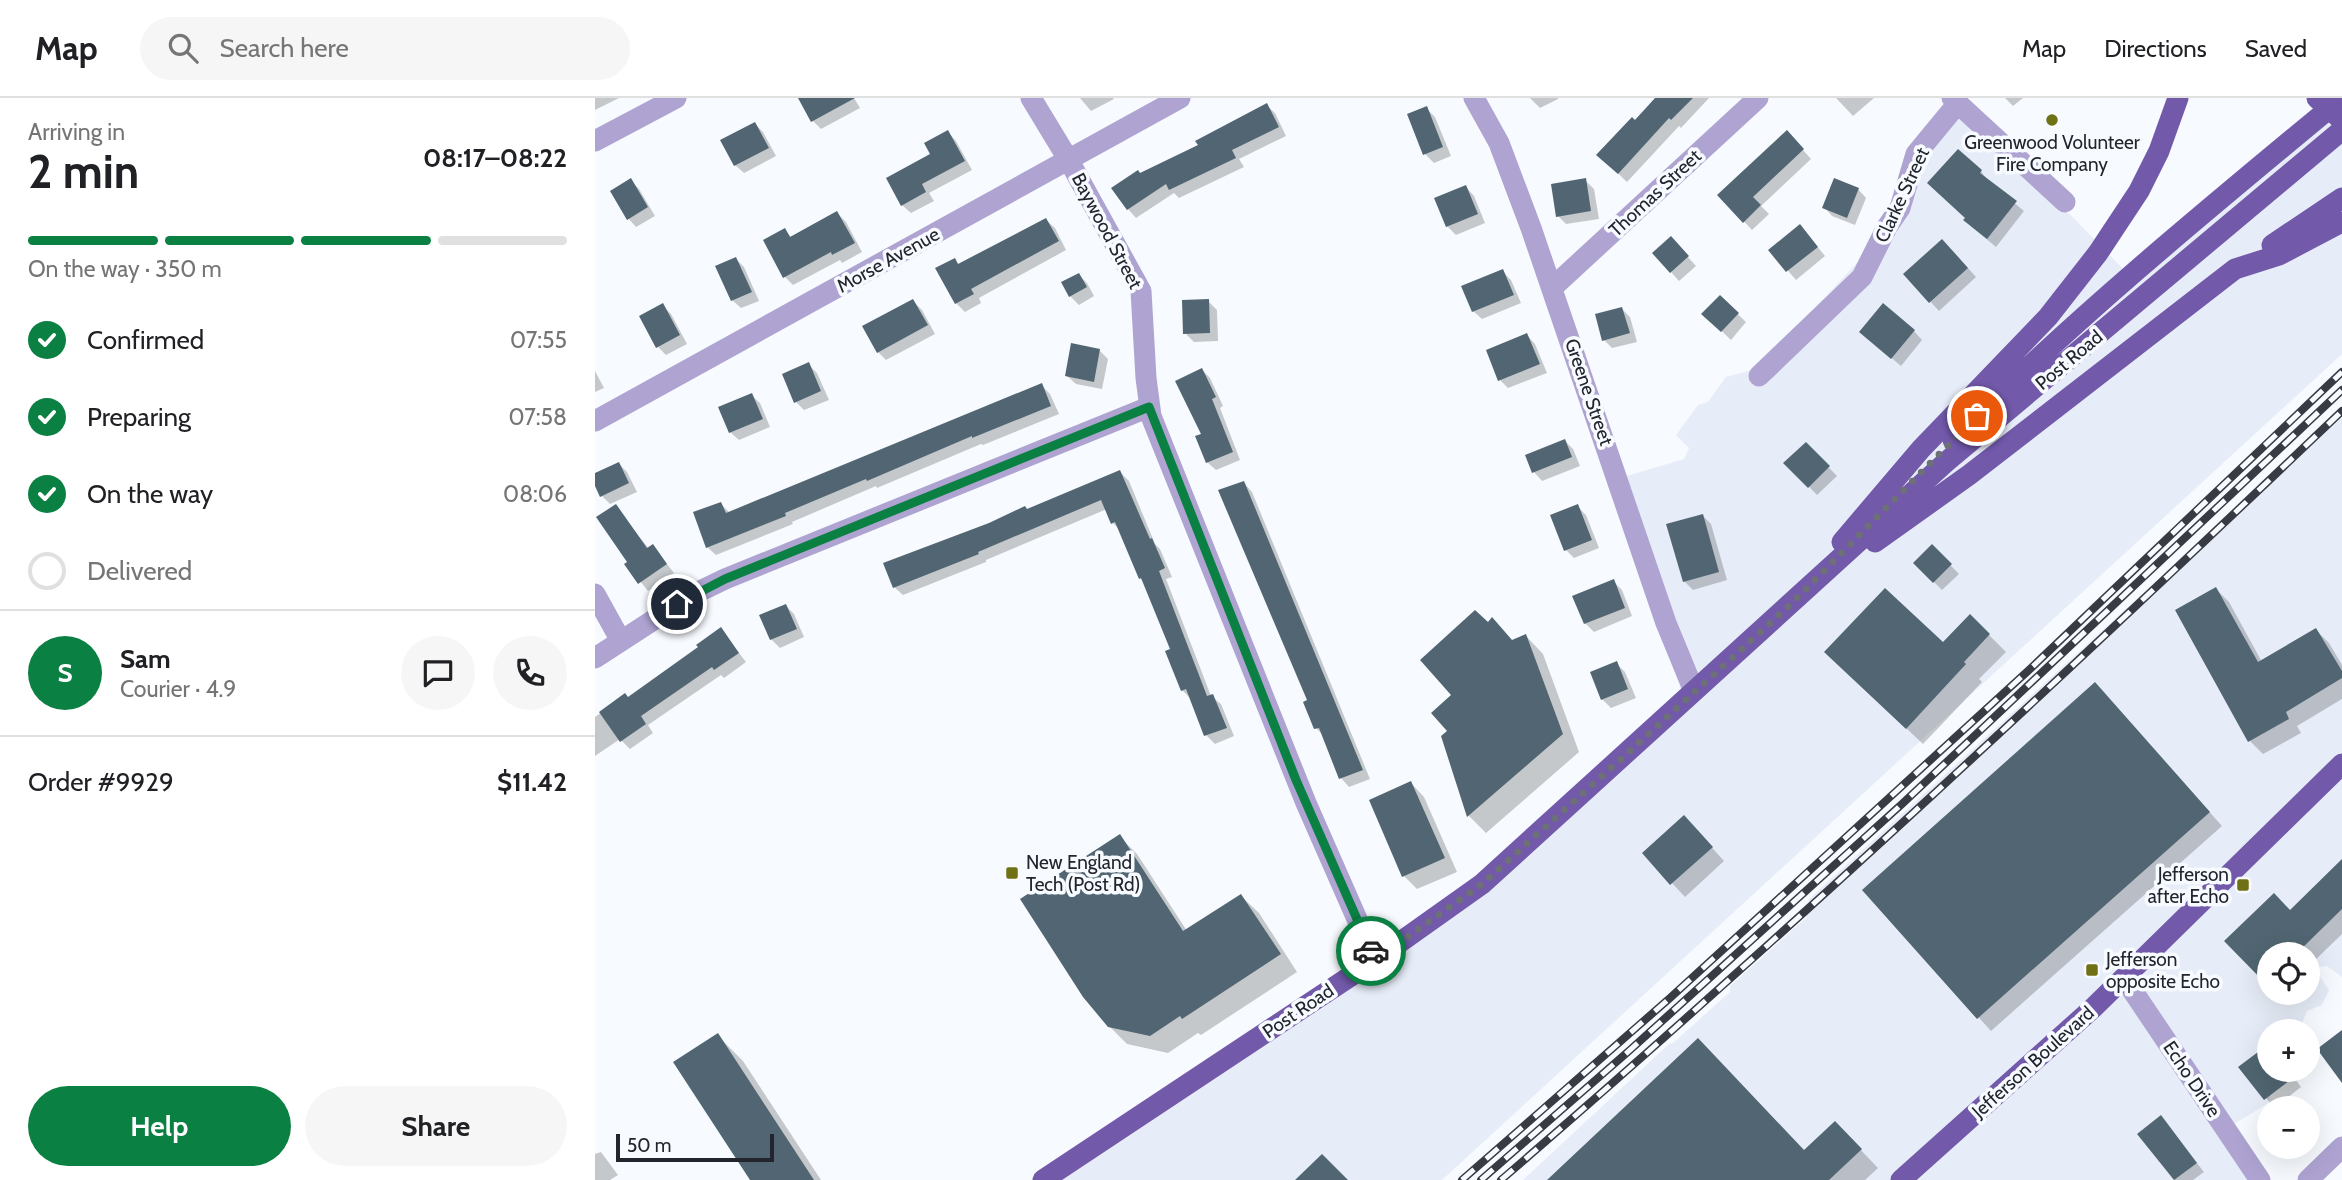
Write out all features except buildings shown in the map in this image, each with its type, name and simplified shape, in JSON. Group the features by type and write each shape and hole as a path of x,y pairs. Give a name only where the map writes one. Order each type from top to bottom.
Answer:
{"main road":[{"path":"2317,98 2342,120"},
{"name":"Post Road","path":"1792,603 1996,397 2120,284 2342,98"},
{"path":"1792,603 1921,449 2049,317 2098,253 2139,191 2159,151 2176,100"},
{"name":"Post Road","path":"1043,1180 1375,960 1482,884 1946,462 2342,130"},
{"path":"1792,603 1969,475 2235,269 2342,198"},
{"path":"2235,269 2279,255 2342,222"},
{"name":"Jefferson Boulevard","path":"1901,1180 2124,978 2342,764"}],"street":[{"path":"595,141 675,98"},
{"name":"Baywood Street","path":"1031,98 1141,291 1149,407 1296,780 1375,960"},
{"name":"Morse Avenue","path":"595,421 1180,98"},
{"name":"Greene Street","path":"1474,98 1499,143 1552,288 1666,623 1694,691"},
{"name":"Thomas Street","path":"1552,288 1758,98"},
{"path":"1955,101 2065,202"},
{"name":"Clarke Street","path":"1759,376 1862,277 1899,208 1916,154 1955,101"},
{"path":"595,658 692,595 725,579 1149,407"},
{"path":"595,594 621,641"},
{"name":"Echo Drive","path":"2124,978 2260,1180"},
{"path":"2308,1180 2342,1147"}],"shaded area":[{"path":"1954,105 2056,200 2129,275 2342,112 2342,354 1442,1180 1038,1180 1323,1008 1597,782 1684,698 1639,571 1620,478 1684,459 1689,448 1676,435 1698,405 1708,402 1726,377 1748,371 1816,307 1876,242"},
{"path":"2342,411 2342,977 2327,966 2320,967 2320,942 2257,942 2257,1005 2320,1005 2320,977 2329,990 2322,1005 2307,1011 2304,1019 2257,1019 2257,1082 2276,1082 2270,1096 2257,1096 2257,1110 2229,1127 2265,1180 1523,1180 1669,1044 1730,992 1730,986 1807,917 1809,899"}],"railway":[{"path":"1462,1180 1670,998 2029,670 2342,372"},
{"path":"1481,1180 1630,1050 1902,804 2342,390"},
{"path":"1501,1180 1715,992 1926,801 2342,411"}],"way so far":[{"path":"1371,951 1375,960 1482,884 1792,603 1977,416"}],"place":[{"name":"Greenwood Volunteer Fire Company","path":"2052,120"},
{"name":"New England Tech (Post Rd)","path":"1012,873"},
{"name":"Jefferson after Echo","path":"2243,885"},
{"name":"Jefferson opposite Echo","path":"2092,970"}],"route":[{"path":"677,604 725,579 1149,407 1296,780 1371,951"}]}
